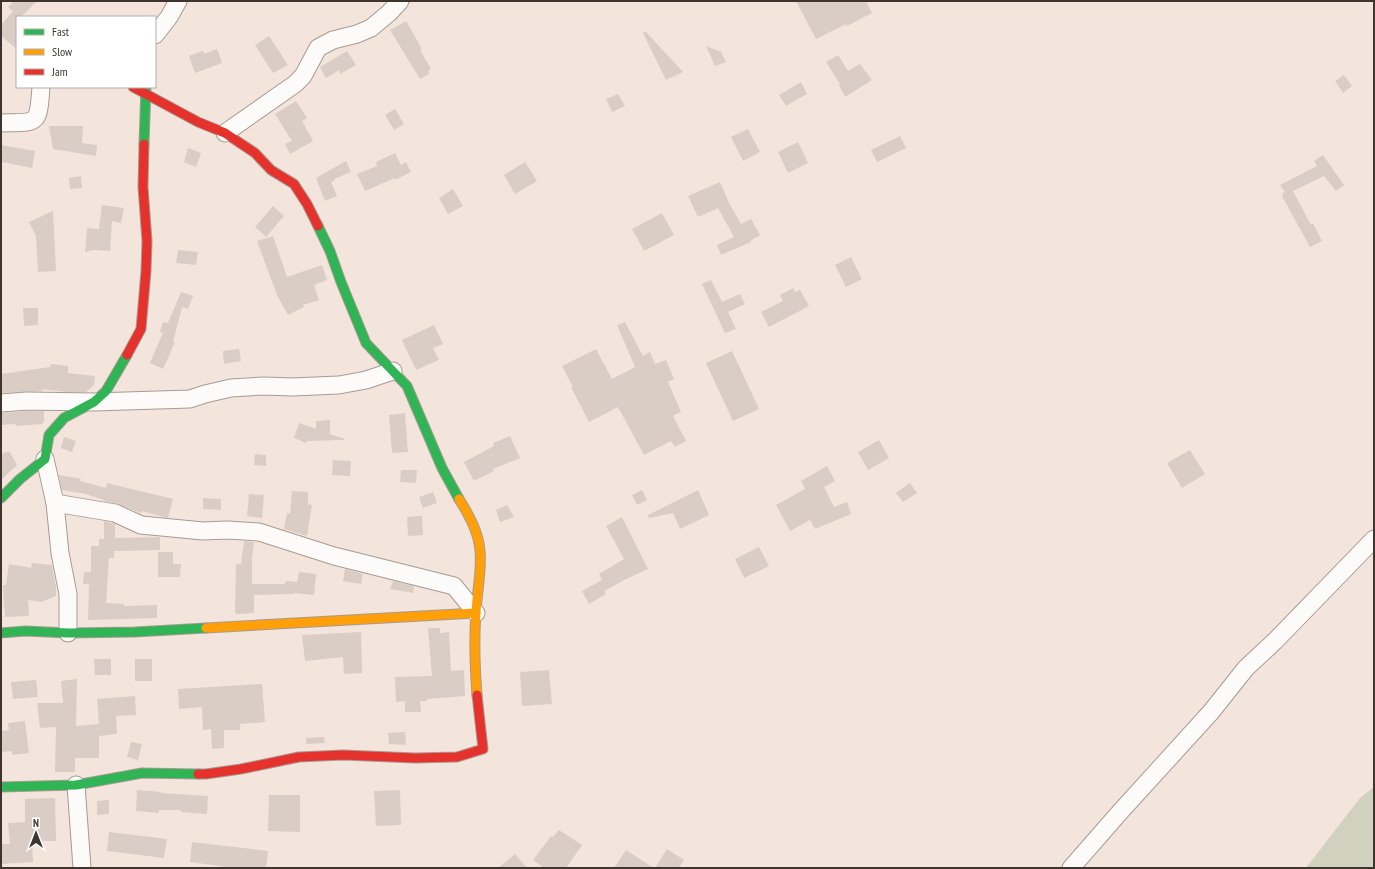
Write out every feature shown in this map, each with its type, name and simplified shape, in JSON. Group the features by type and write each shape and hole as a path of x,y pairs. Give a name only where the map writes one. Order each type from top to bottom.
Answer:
{"street":[{"path":"156,34 169,17 178,1"},
{"path":"225,133 295,84 303,76 318,48 333,40 357,34 371,28 389,13 400,1"},
{"path":"1,123 33,121 40,111 41,88"},
{"path":"1,787 76,785 142,773 206,774 299,757 343,755 415,758 458,757 483,749 476,682 476,613 480,550 473,524 442,468 407,386 366,343 330,251 307,204 294,184 271,170 255,153 225,133 193,119 146,90 143,187 147,264 141,329 117,374 106,391 94,402 64,418 50,435 45,459 55,503 60,553 68,594 68,633"},
{"path":"1,403 27,401 94,402 190,400 205,394 231,388 339,385 366,380 393,371"},
{"path":"1,498 20,478 45,459"},
{"path":"55,503 115,513 141,525 203,531 228,530 259,532 334,556 454,586 476,613"},
{"path":"1071,868 1211,712 1246,668 1275,641 1374,540"},
{"path":"1,633 24,631 68,633 135,632 476,613"},
{"path":"76,785 82,868"}],"green space":[{"path":"1374,787 1374,868 1306,868 1360,798"}],"building":[{"path":"14,1 37,1 22,16 16,16 16,48 1,36 1,25 13,11 8,7"},
{"path":"796,1 866,1 872,13 847,26 846,24 816,39"},
{"path":"406,21 422,49 420,50 431,69 428,71 429,74 420,79 390,30"},
{"path":"645,31 683,72 666,80 643,33"},
{"path":"269,36 288,65 273,73 255,45"},
{"path":"706,46 721,52 726,62 715,66"},
{"path":"217,49 222,63 195,73 189,56 203,51 204,54"},
{"path":"347,51 356,65 340,74 339,70 326,78 320,67"},
{"path":"838,55 848,71 860,64 872,80 845,97 839,85 840,84 826,62"},
{"path":"1344,75 1352,86 1343,93 1335,81"},
{"path":"801,82 807,94 786,106 779,95"},
{"path":"618,94 625,106 612,112 606,99"},
{"path":"296,101 307,118 302,121 313,141 290,154 285,144 292,141 275,114"},
{"path":"395,109 404,124 394,130 385,115"},
{"path":"49,126 83,126 82,143 97,145 96,156 53,149"},
{"path":"748,129 760,152 743,161 731,137"},
{"path":"900,136 906,148 877,162 871,150"},
{"path":"798,142 808,163 788,173 778,152"},
{"path":"1,145 35,151 32,168 1,162"},
{"path":"188,148 201,153 196,167 184,162"},
{"path":"395,153 401,165 406,162 411,172 395,180 395,178 365,191 357,174 377,166 376,162"},
{"path":"1323,155 1344,185 1336,191 1324,176 1293,191 1311,225 1313,223 1322,241 1310,247 1282,196 1282,193 1285,192 1280,185 1317,166 1314,161"},
{"path":"346,161 351,172 334,179 335,180 331,182 337,196 325,201 316,178"},
{"path":"525,162 537,181 515,194 504,175"},
{"path":"81,176 82,188 70,189 69,178"},
{"path":"720,182 729,203 741,224 751,219 760,235 750,241 751,242 721,255 717,245 734,237 718,208 698,217 688,196"},
{"path":"453,189 463,206 448,214 439,198"},
{"path":"102,205 124,208 121,223 112,221 110,251 93,250 85,252 87,228 99,229"},
{"path":"273,206 284,216 266,237 255,227"},
{"path":"53,211 56,271 38,272 36,236 29,222"},
{"path":"662,213 674,235 644,251 632,229"},
{"path":"273,236 287,277 322,265 327,280 314,285 319,300 303,305 304,307 288,315 277,295 257,241"},
{"path":"178,250 198,252 196,265 176,263"},
{"path":"851,257 862,279 846,287 835,265"},
{"path":"711,280 722,302 740,294 745,304 728,312 736,329 725,333 702,284"},
{"path":"793,288 795,292 800,290 809,306 769,327 761,312 783,301 780,295"},
{"path":"181,292 193,296 188,309 182,307 173,342 175,342 163,369 150,363 163,333 160,332 163,322 168,323"},
{"path":"23,308 38,308 38,325 24,326"},
{"path":"625,322 643,356 650,352 655,364 666,360 674,379 668,382 681,412 673,416 686,441 675,447 671,441 644,455 618,407 589,422 562,366 596,349 612,379 635,367 617,325"},
{"path":"434,325 443,344 433,348 439,360 416,370 402,340"},
{"path":"239,349 241,361 224,364 223,351"},
{"path":"732,351 759,409 733,421 706,363"},
{"path":"51,364 68,366 68,373 95,376 94,385 86,392 66,392 42,389 43,391 1,393 1,374 50,367"},
{"path":"44,411 44,421 42,424 16,426 16,424 1,425 1,413"},
{"path":"405,413 408,452 392,453 389,415"},
{"path":"330,420 330,434 345,439 344,440 307,441 306,443 294,438 299,423 316,429 316,421"},
{"path":"510,436 520,458 493,469 494,471 474,481 464,462 494,446 493,443"},
{"path":"64,437 76,441 72,452 61,448"},
{"path":"879,440 889,458 868,470 858,452"},
{"path":"1190,450 1205,474 1182,488 1167,463"},
{"path":"5,452 10,452 17,465 1,480 1,455"},
{"path":"255,454 266,455 266,466 254,465"},
{"path":"333,460 351,461 350,476 332,475"},
{"path":"827,466 835,481 824,487 834,507 847,502 851,514 815,529 810,520 790,531 776,505 805,489 801,481"},
{"path":"401,470 417,470 416,483 400,482"},
{"path":"59,475 81,479 80,481 106,488 107,483 173,499 168,518 142,511 141,513 119,504 104,501 86,494 62,490"},
{"path":"910,483 917,493 903,502 896,493"},
{"path":"642,490 647,500 637,505 632,495"},
{"path":"698,490 709,515 680,529 673,513 649,518 648,515"},
{"path":"292,491 308,492 308,504 312,505 307,536 284,529 287,513 290,514"},
{"path":"433,492 437,503 423,508 419,497"},
{"path":"249,494 264,495 262,518 247,516"},
{"path":"203,498 221,499 221,510 203,509"},
{"path":"507,505 514,517 500,522 496,510"},
{"path":"422,516 423,535 408,536 407,517"},
{"path":"622,517 648,569 604,591 606,594 589,604 582,591 602,580 599,574 624,559 606,526"},
{"path":"104,521 115,524 115,538 160,537 160,550 114,551 114,558 109,558 106,603 124,604 124,606 157,605 157,618 88,620 89,584 83,584 84,572 91,572 91,546 99,546 99,539 104,539"},
{"path":"244,541 254,542 252,558 252,584 285,584 286,581 297,582 299,572 316,574 314,595 294,593 254,595 254,613 235,613 236,564 241,564"},
{"path":"759,547 769,566 744,578 735,559"},
{"path":"158,552 173,552 173,564 181,564 180,577 158,577"},
{"path":"32,563 52,565 56,596 41,602 28,600 29,616 5,617 3,585 6,585 9,564 31,568"},
{"path":"345,569 363,574 361,584 343,581"},
{"path":"393,581 414,586 413,593 390,589"},
{"path":"428,628 440,628 440,633 449,632 451,671 464,670 465,696 427,699 427,701 420,701 421,712 405,712 405,701 396,702 395,677 432,676"},
{"path":"361,632 362,673 344,674 343,657 305,661 302,635"},
{"path":"94,659 111,659 111,675 95,675"},
{"path":"135,659 152,659 152,681 135,681"},
{"path":"549,670 552,704 522,706 520,672"},
{"path":"77,679 76,726 99,724 97,699 135,696 136,715 116,716 117,734 99,736 99,758 75,758 75,772 55,772 56,727 40,728 37,703 63,703 61,681"},
{"path":"36,680 38,697 13,699 11,682"},
{"path":"262,684 265,722 240,724 240,730 224,730 224,748 212,749 211,729 203,730 202,707 179,709 178,689"},
{"path":"25,721 29,753 12,755 12,751 1,752 1,731 9,730 8,723"},
{"path":"405,732 406,745 389,744 388,733"},
{"path":"324,737 325,743 306,744 306,738"},
{"path":"131,742 142,744 138,760 127,757"},
{"path":"137,790 208,796 207,814 181,812 181,810 159,810 159,813 136,811"},
{"path":"400,790 401,825 376,826 374,791"},
{"path":"269,795 300,795 300,832 268,831"},
{"path":"55,798 56,841 32,841 33,862 1,864 1,844 10,844 8,823 25,822 25,799"},
{"path":"109,800 109,814 97,815 97,801"},
{"path":"559,830 582,845 566,868 544,868 533,860 551,836 553,837"},
{"path":"109,832 167,839 164,858 107,851"},
{"path":"192,842 268,851 266,868 234,868 190,862"},
{"path":"667,849 684,860 679,868 655,868"},
{"path":"626,850 654,868 614,868"},
{"path":"515,854 527,868 498,868"}],"traffic: fast":[{"path":"144,144 146,88"},
{"path":"318,226 330,251 366,343 407,386 442,468 459,499"},
{"path":"1,498 20,479 45,459 49,435 64,418 94,402 106,391 127,355"},
{"path":"1,633 25,631 68,633 135,632 206,628"},
{"path":"1,787 76,785 142,773 198,774"}],"traffic: slow":[{"path":"459,499 472,523 480,550 475,632 477,695"},
{"path":"206,628 476,613"}],"traffic: jam":[{"path":"135,88 198,122 225,133 255,153 271,170 294,184 307,204 318,226"},
{"path":"127,355 141,329 146,271 147,241 143,187 144,144"},
{"path":"198,774 241,769 299,757 343,755 415,758 457,757 483,749 477,695"}]}
